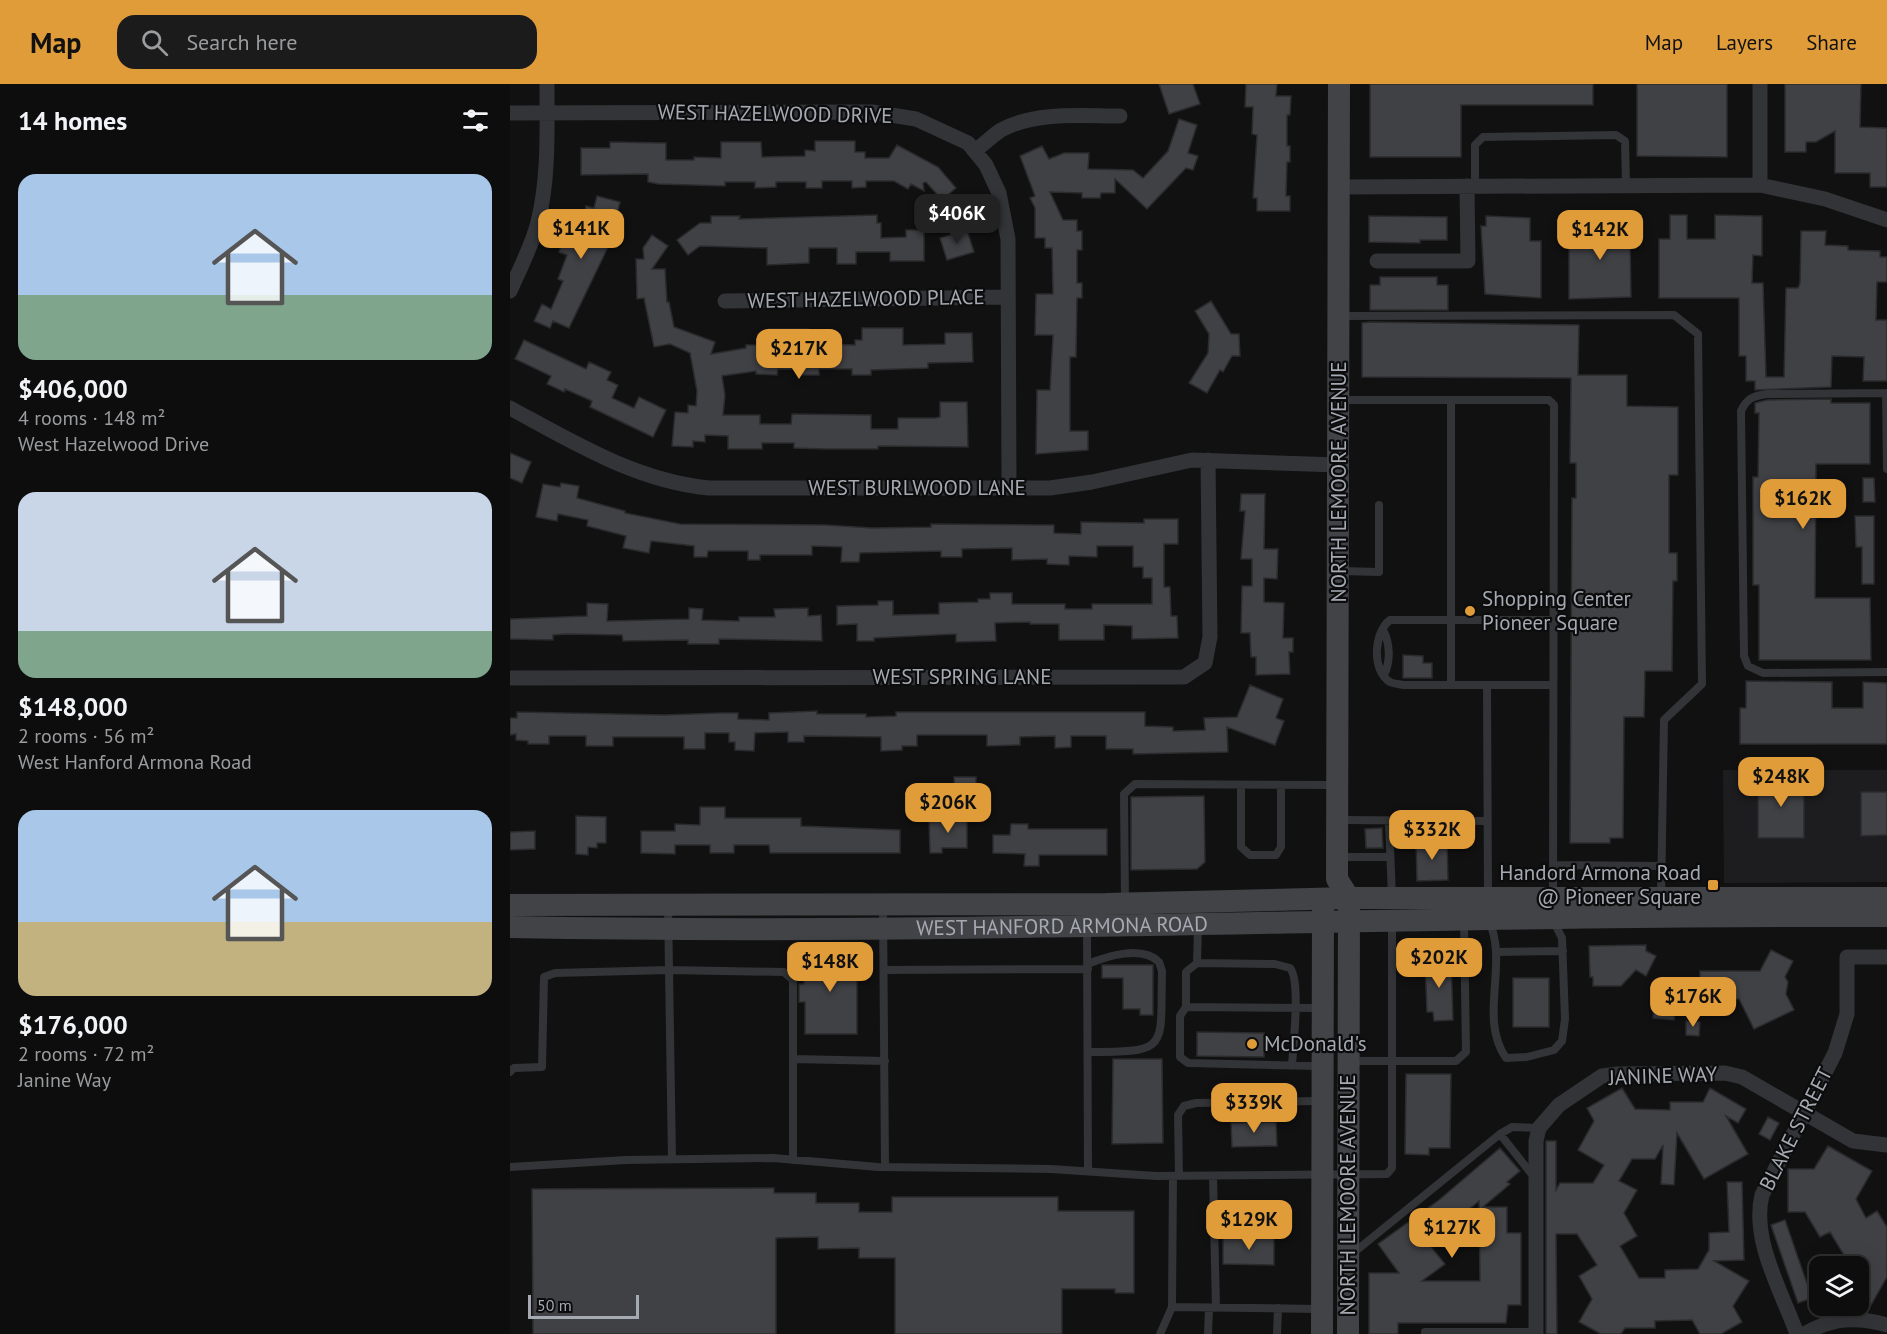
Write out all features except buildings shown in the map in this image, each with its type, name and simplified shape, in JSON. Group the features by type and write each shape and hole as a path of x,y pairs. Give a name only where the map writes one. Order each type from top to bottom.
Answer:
{"main road":[{"name":"NORTH LEMOORE AVENUE","path":"1337,868 1341,187 1339,84"},
{"path":"1317,898 1337,868"},
{"path":"1337,868 1353,913 1392,908 1661,907 1887,898"},
{"name":"NORTH LEMOORE AVENUE","path":"1317,898 1323,921 1324,1008 1324,1101 1320,1174 1322,1334"},
{"name":"WEST HANFORD ARMONA ROAD","path":"510,905 1125,904 1317,898 1353,913"},
{"path":"1198,924 1199,901"},
{"path":"1661,907 1887,916"},
{"name":"NORTH LEMOORE AVENUE","path":"1348,1334 1348,1061 1353,913"},
{"name":"WEST HANFORD ARMONA ROAD","path":"510,927 669,930 1087,927 1323,921 1353,913"},
{"path":"1324,1101 1348,1101"}],"street":[{"path":"510,291 530,247 541,208 547,84"},
{"path":"1760,84 1760,185"},
{"name":"WEST HAZELWOOD DRIVE","path":"510,113 872,112 895,114 935,125 968,142 993,179 1004,208 1008,239 1009,486"},
{"path":"975,150 1000,131 1028,120 1059,116 1120,116"},
{"path":"1341,187 1760,185 1824,199 1887,220"},
{"path":"1377,261 1468,261 1471,186"},
{"name":"WEST HAZELWOOD PLACE","path":"725,301 1008,297"},
{"name":"WEST BURLWOOD LANE","path":"510,408 629,469 686,486 735,489 1074,486 1160,465 1208,460 1339,465"},
{"name":"WEST SPRING LANE","path":"510,678 1184,677 1205,663 1210,636 1208,460"},
{"name":"BLAKE STREET","path":"1797,1334 1768,1257 1759,1207 1777,1163 1836,1053 1847,1014 1847,957 1887,957"},
{"name":"JANINE WAY","path":"1539,1128 1559,1105 1591,1082 1617,1074 1725,1073 1742,1077 1853,1141 1887,1144"},
{"path":"1536,1333 1536,1141 1539,1128"},
{"path":"1804,1334 1821,1324 1838,1319 1871,1320 1887,1325"}],"lane":[{"path":"1471,186 1475,145 1483,137 1616,135 1625,141 1626,186"},
{"path":"1340,316 1674,315 1698,334 1702,684 1664,720 1661,907"},
{"path":"1887,469 1887,393 1753,396 1741,411 1744,656 1748,666 1763,672 1887,672"},
{"path":"1339,400 1549,400 1554,405 1552,908 1562,938 1565,1019 1562,1041 1554,1050 1527,1057 1506,1058 1499,1048 1494,1031 1496,952 1488,908 1487,686"},
{"path":"1451,400 1451,685"},
{"path":"1339,571 1379,572 1379,505"},
{"path":"1553,620 1395,619 1386,622 1383,630 1388,639 1388,667 1384,675 1392,683 1404,685 1553,685"},
{"path":"1126,926 1124,794 1135,784 1338,785"},
{"path":"1241,785 1241,847 1250,855 1276,855 1281,847 1281,785"},
{"path":"1337,820 1487,821"},
{"path":"510,1167 672,1159 793,1160 885,1167 1088,1171 1176,1176 1387,1174 1392,1168 1392,908 1389,821"},
{"path":"1337,868 1390,857"},
{"path":"1553,865 1662,866"},
{"path":"883,904 885,1167"},
{"path":"1087,904 1088,1171"},
{"path":"668,905 672,1159"},
{"path":"1348,1061 1456,1061 1466,1052 1464,908"},
{"path":"1197,963 1198,924"},
{"path":"1496,952 1563,951"},
{"path":"1392,954 1464,953"},
{"path":"884,969 1088,966 1110,955 1146,954 1159,962 1162,971 1160,1031 1156,1042 1148,1049 1135,1052 1088,1052"},
{"path":"1292,1066 1294,973 1286,966 1197,963 1186,972 1186,1007 1180,1016 1180,1057 1188,1063 1324,1067"},
{"path":"510,1072 514,1068 542,1067 544,977 555,973 669,970 784,972 793,980 793,1160"},
{"path":"1186,1007 1324,1008"},
{"path":"793,1059 885,1061"},
{"path":"1160,1334 1172,1307 1178,1115 1184,1106 1196,1103 1324,1101"},
{"path":"1348,1256 1500,1134 1512,1127 1539,1128"},
{"path":"1500,1134 1536,1181"},
{"path":"1208,1334 1212,1308 1213,1176"},
{"path":"1214,1215 1284,1214"},
{"path":"1172,1307 1322,1309"},
{"path":"1277,1334 1278,1308"},
{"path":"1425,1332 1536,1333"}],"shaded area":[{"path":"1723,770 1887,770 1887,882 1724,883"}],"place":[{"name":"Shopping Center Pioneer Square","path":"1470,611"},
{"name":"Handord Armona Road @ Pioneer Square","path":"1713,885"},
{"name":"McDonald's","path":"1252,1044"}]}
